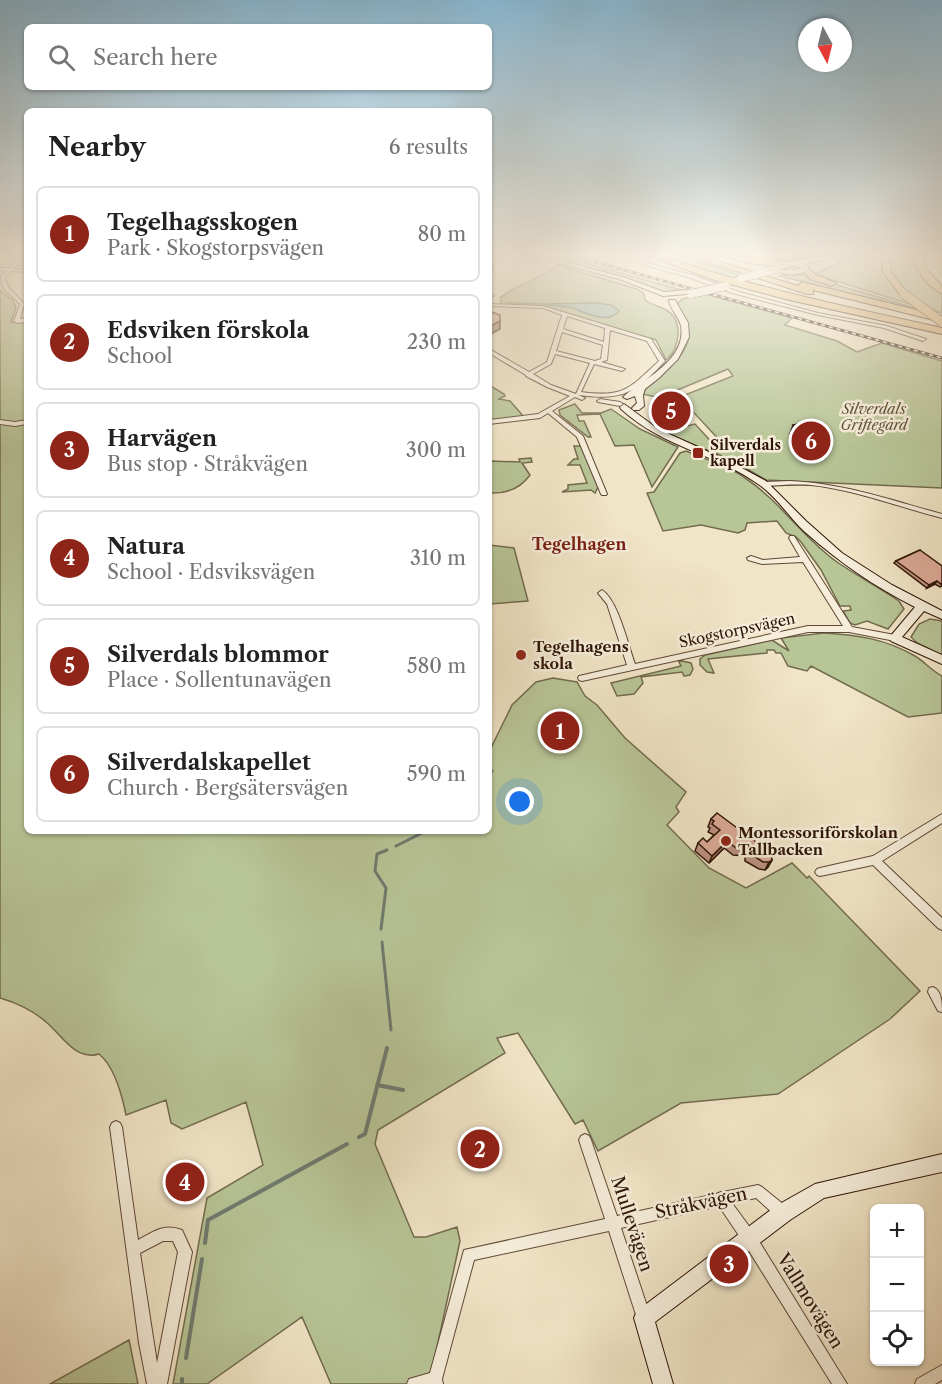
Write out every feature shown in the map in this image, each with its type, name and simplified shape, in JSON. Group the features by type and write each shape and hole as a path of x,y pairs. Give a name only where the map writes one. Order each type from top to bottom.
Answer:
{"highway":[{"path":"872,317 942,331"},
{"path":"919,317 942,322"},
{"path":"922,317 942,322"}],"street":[{"path":"528,375 549,363 564,317"},
{"path":"492,422 529,419 550,412 577,396 608,396 626,393 632,390 662,360 649,340 574,317"},
{"path":"624,401 675,358 682,348 686,330 680,317"},
{"path":"831,317 885,327 923,339"},
{"path":"577,396 595,362 604,360 608,327"},
{"path":"561,330 606,344"},
{"path":"553,352 622,369"},
{"path":"492,353 528,375 577,396 637,404"},
{"path":"639,420 637,404 642,387"},
{"path":"624,401 639,420 656,432 731,463 765,484 805,527 832,551 872,580 924,602 942,615"},
{"path":"550,412 580,436 604,494"},
{"path":"0,422 24,422"},
{"path":"765,484 787,483 846,487 908,508 942,516"},
{"path":"792,538 849,629"},
{"path":"751,558 762,562 806,559"},
{"path":"602,593 610,603 632,667"},
{"path":"924,602 895,638 942,660"},
{"name":"Skogstorpsvägen","path":"582,678 808,629 849,629 895,638"},
{"path":"820,872 875,860 942,818"},
{"path":"875,860 942,925"},
{"path":"933,992 942,1007"},
{"path":"116,1127 146,1343 154,1384"},
{"name":"Mullevägen","path":"585,1140 644,1318"},
{"path":"663,1384 644,1318 783,1213 821,1190 942,1163"},
{"name":"Stråkvägen","path":"435,1382 469,1254 758,1191 783,1213"},
{"path":"721,1198 749,1238"},
{"path":"133,1250 162,1234 177,1234 185,1252 160,1384"},
{"name":"Vallmovägen","path":"749,1238 840,1384"},
{"path":"922,1384 942,1372"},
{"path":"414,1384 435,1382"}],"green space":[{"path":"0,317 13,317 11,322 24,321 24,834 492,834 492,746 512,705 536,682 553,678 577,682 585,696 597,705 625,738 686,792 676,807 679,812 667,825 709,868 746,888 792,863 807,878 809,876 920,991 890,1019 778,1094 681,1103 598,1151 583,1120 575,1124 518,1033 497,1038 505,1053 378,1130 375,1144 414,1237 426,1237 457,1227 460,1241 429,1384 331,1384 302,1317 207,1384 173,1384 207,1198 263,1165 246,1102 182,1129 171,1123 166,1100 126,1115 114,1074 99,1054 83,1054 36,1014 18,1004 0,998"},
{"path":"576,317 673,317 678,327 677,342 666,360 656,340"},
{"name":"Silverdals Griftegård","path":"683,317 787,317 792,318 785,325 837,341 857,352 882,343 942,361 942,488 766,480 732,460 669,435 670,430 695,424 717,448 725,446 683,401 665,403 733,376 728,369 675,391 677,393 666,399 642,394 682,354 689,337"},
{"path":"492,387 504,394 505,396 499,399 510,401 524,417 492,421"},
{"path":"575,404 582,413 601,413 611,409 640,429 678,447 652,487 634,445 615,446 600,414 577,415 579,421 584,421 591,437 560,415 559,410"},
{"path":"574,446 582,446 598,487 595,493 591,490 562,492 568,489 568,485 587,483 580,465 568,465 574,459 578,459"},
{"path":"686,451 738,473 758,487 825,552 899,601 904,609 888,629 867,621 855,625 850,623 843,611 851,610 850,606 840,606 821,570 801,542 786,533 777,521 747,523 745,530 738,533 701,525 663,531 647,493 654,492 680,453"},
{"path":"531,458 532,462 522,463 530,475 517,487 501,493 492,493 492,461 520,462 519,459"},
{"path":"492,545 514,548 528,601 492,604"},
{"path":"930,619 942,621 942,655 917,643 911,637 919,624"},
{"path":"824,633 882,642 919,658 942,676 942,713 908,717 811,666 807,671 788,666 781,653 776,653 774,650 767,650 767,653 708,659 714,673 707,672 700,665 700,659 705,655 772,640 789,651 781,638"},
{"path":"678,660 691,663 693,669 690,675 684,676 682,672 641,677 643,683 634,694 617,696 611,683 681,666"},
{"path":"129,1340 138,1384 50,1384"}],"building":[{"path":"492,317 500,317 500,321 492,325"},
{"path":"813,421 830,437 809,441 793,425"},
{"path":"920,550 942,566 942,584 937,581 929,585 896,561"},
{"path":"717,813 771,853 772,860 763,862 749,853 748,849 736,848 727,841 712,856 698,843 703,838 707,842 720,830 712,824 714,821 711,819"}],"waterway":[{"path":"396,846 420,834"},
{"path":"381,929 386,888 375,871 377,854 387,850"},
{"path":"382,942 391,1030"},
{"path":"378,1085 387,1048"},
{"path":"359,1137 365,1134 378,1085"},
{"path":"378,1085 403,1090"},
{"path":"205,1243 208,1220 347,1144"},
{"path":"186,1358 202,1259"}],"railway":[{"path":"792,317 942,358"}],"place":[{"name":"Silverdals blommor","path":"671,411"},
{"name":"Silverdalskapellet","path":"811,441"},
{"name":"Silverdals kapell","path":"698,453"},
{"name":"Tegelhagens skola","path":"521,655"},
{"name":"Tegelhagsskogen","path":"560,731"},
{"name":"Montessoriförskolan Tallbacken","path":"726,841"},
{"name":"Edsviken förskola","path":"480,1149"},
{"name":"Natura","path":"185,1182"},
{"name":"Harvägen","path":"729,1264"}],"district":[{"name":"Tegelhagen","path":"579,544"}]}
